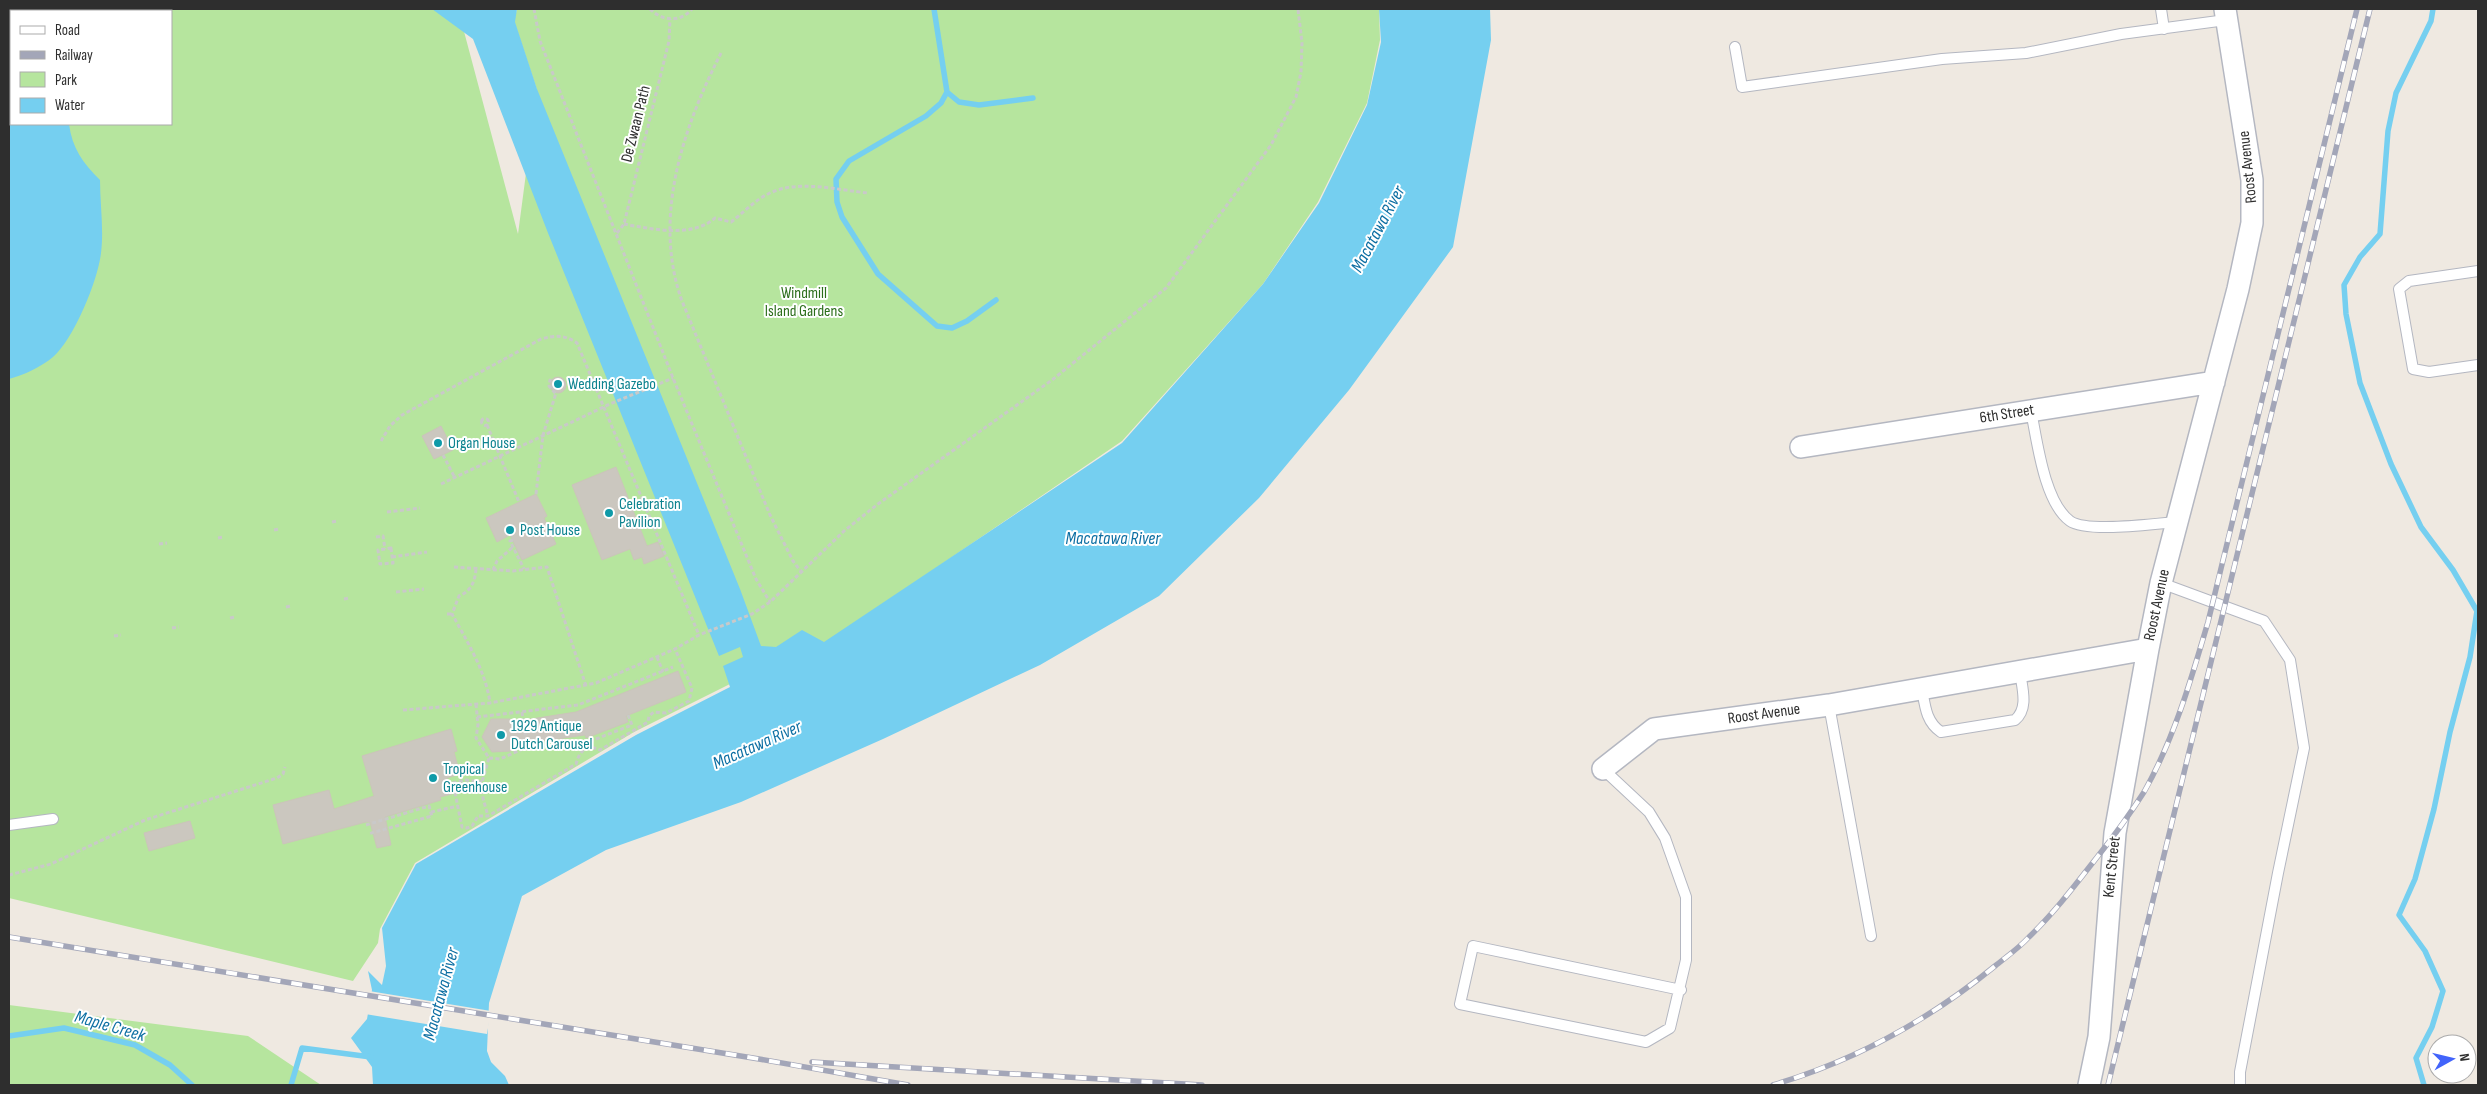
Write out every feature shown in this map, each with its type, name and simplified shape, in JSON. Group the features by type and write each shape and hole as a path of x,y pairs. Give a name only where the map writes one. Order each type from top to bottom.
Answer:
{"street":[{"name":"Roost Avenue","path":"1603,769 1654,729 1829,705 2148,649 2161,583 2238,289 2252,223 2252,180 2226,14"},
{"name":"6th Street","path":"1801,447 2214,382"},
{"name":"Kent Street","path":"2089,1085 2099,1038 2115,833 2148,649"}],"lane":[{"path":"2161,9 2164,29"},
{"path":"1735,47 1742,86 1942,59 2026,53 2121,34 2164,29 2226,14"},
{"path":"2478,271 2408,281 2399,289 2413,369 2429,372 2478,365"},
{"path":"2031,411 2048,487 2058,506 2070,522 2094,527 2176,522"},
{"path":"2161,583 2264,621 2290,660 2303,738 2304,748 2240,1072 2240,1085"},
{"path":"1922,689 1927,715 1933,726 1941,732 2015,720 2022,714 2024,708 2020,672"},
{"path":"1829,705 1871,936"},
{"path":"1603,769 1650,812 1665,838 1686,897 1686,960 1681,990 1670,1028 1646,1042 1460,1004 1474,946 1681,990"},
{"path":"9,825 54,819"}],"path":[{"path":"534,9 540,41 673,378 756,578 770,602"},
{"path":"650,9 663,18 670,19 681,17 692,9"},
{"path":"403,710 490,703 586,686 675,649 699,635 752,614 770,602 838,538 878,504 1052,380 1166,288 1271,145 1296,97 1301,72 1302,43 1298,9"},
{"name":"De Zwaan Path","path":"617,233 624,224 669,41 670,19"},
{"path":"721,53 698,99 680,155 669,231 675,282 770,515 793,561 802,573"},
{"path":"624,224 669,231 707,225 715,218 731,222 767,194 781,188 808,187 868,193"},
{"path":"381,441 390,426 402,415 541,339 552,336 569,337 577,343 605,406 699,635"},
{"path":"441,484 605,406 673,378"},
{"path":"536,494 544,435 556,394 550,388 549,383 552,381"},
{"path":"486,425 519,502"},
{"path":"443,455 455,478"},
{"path":"387,512 420,508"},
{"path":"332,522 338,521"},
{"path":"274,530 280,529"},
{"path":"376,537 383,536 385,549"},
{"path":"218,538 224,537"},
{"path":"513,540 510,541 524,570"},
{"path":"159,544 167,543"},
{"path":"493,570 496,561 514,547"},
{"path":"391,548 392,557 393,563 382,565 378,550 391,548"},
{"path":"392,557 428,552"},
{"path":"454,567 524,570 547,567 586,686"},
{"path":"476,569 475,578 468,592 459,596 452,614 477,664 488,691 490,703"},
{"path":"396,592 424,589"},
{"path":"344,599 350,598"},
{"path":"286,607 292,606"},
{"path":"446,614 452,614"},
{"path":"230,618 236,617"},
{"path":"172,628 179,627"},
{"path":"114,636 121,635"},
{"path":"489,758 500,759 527,747 592,746 600,750 648,722 649,716 654,712 666,713 689,700 692,688 675,649"},
{"path":"657,657 664,672"},
{"path":"477,717 578,705 673,667"},
{"path":"476,704 476,738 489,758 482,782 483,798 488,816"},
{"path":"522,712 527,747"},
{"path":"628,715 635,730"},
{"path":"482,782 466,780 453,783 462,827 468,828 472,826 478,816 488,816 576,764 584,746 632,725"},
{"path":"9,875 28,872 51,864 144,820 277,778 283,774 285,768"},
{"path":"366,825 429,806 432,816 368,834"},
{"path":"431,812 458,806"}],"green space":[{"name":"Windmill Island Gardens","path":"9,9 458,9 518,234 537,90 514,21 517,9 1379,9 1380,40 1367,103 1318,202 1263,284 1122,441 826,643 730,684 634,732 415,863 380,929 378,943 353,981 9,898"},
{"path":"9,1005 248,1036 321,1085 9,1085"}],"water":[{"name":"Macatawa River","path":"432,9 517,9 515,22 537,89 740,589 761,646 776,647 802,630 824,642 1122,443 1263,284 1319,203 1367,105 1381,42 1379,9 1490,9 1491,40 1453,247 1349,390 1259,498 1159,596 1040,665 883,739 741,802 606,850 522,896 489,1003 487,1051 491,1062 505,1076 509,1085 373,1085 372,1067 351,1038 367,1019 372,990 368,971 382,985 386,966 382,928 416,864 636,735 730,687 723,666 743,657 740,647 719,656 548,233 473,39"},
{"path":"10,35 10,125 69,125 70,133 79,155 100,180 102,235 101,253 95,278 84,308 69,337 48,361 9,379"}],"pier":[{"path":"369,991 491,1011 487,1034 365,1014"}],"building":[{"name":"Wedding Gazebo","path":"555,377 561,377 566,382 564,391 555,393 550,388 550,382"},
{"name":"Organ House","path":"441,426 453,450 434,459 422,436"},
{"name":"Celebration Pavilion","path":"616,467 647,546 658,542 664,556 644,564 642,557 634,560 630,549 602,560 572,485"},
{"name":"Post House","path":"536,494 547,516 544,518 556,544 522,560 510,535 497,542 486,518"},
{"path":"678,671 686,692 626,716 628,722 586,738 585,735 515,745 511,751 492,752 482,737 491,719 510,719 512,722 576,712"},
{"path":"451,729 457,751 454,752 460,774 447,778 452,794 440,797 441,800 385,817 391,845 377,848 370,822 283,844 273,805 329,790 334,809 374,796 362,756"},
{"path":"190,821 195,838 149,851 144,833"}],"waterway":[{"path":"934,9 947,92 941,103 926,116 849,161 836,179 837,202 842,217 878,274 937,326 952,328 967,321 996,300"},
{"path":"2424,1085 2416,1058 2432,1027 2443,991 2425,951 2399,915 2415,879 2434,809 2450,732 2470,657 2477,611 2453,570 2421,527 2391,464 2360,383 2346,314 2344,285 2360,257 2380,234 2388,131 2396,93 2431,21 2433,9"},
{"path":"947,92 959,102 979,105 1033,98"},
{"name":"Maple Creek","path":"9,1036 64,1028 135,1045 170,1065 192,1085"},
{"name":"Maple Creek","path":"291,1085 302,1048 371,1057"}],"railway":[{"path":"1773,1085 1833,1064 1890,1037 1944,1004 2008,956 2039,927 2065,898 2116,833 2144,792 2155,772 2173,730 2208,622 2357,9"},
{"path":"2108,1085 2370,9"},
{"path":"9,937 908,1085"},
{"path":"812,1062 1202,1085"}],"place":[{"name":"Wedding Gazebo","path":"558,384"},
{"name":"Organ House","path":"438,443"},
{"name":"Celebration Pavilion","path":"609,513"},
{"name":"Post House","path":"510,530"},
{"name":"1929 Antique Dutch Carousel","path":"501,735"},
{"name":"Tropical Greenhouse","path":"433,778"}]}
